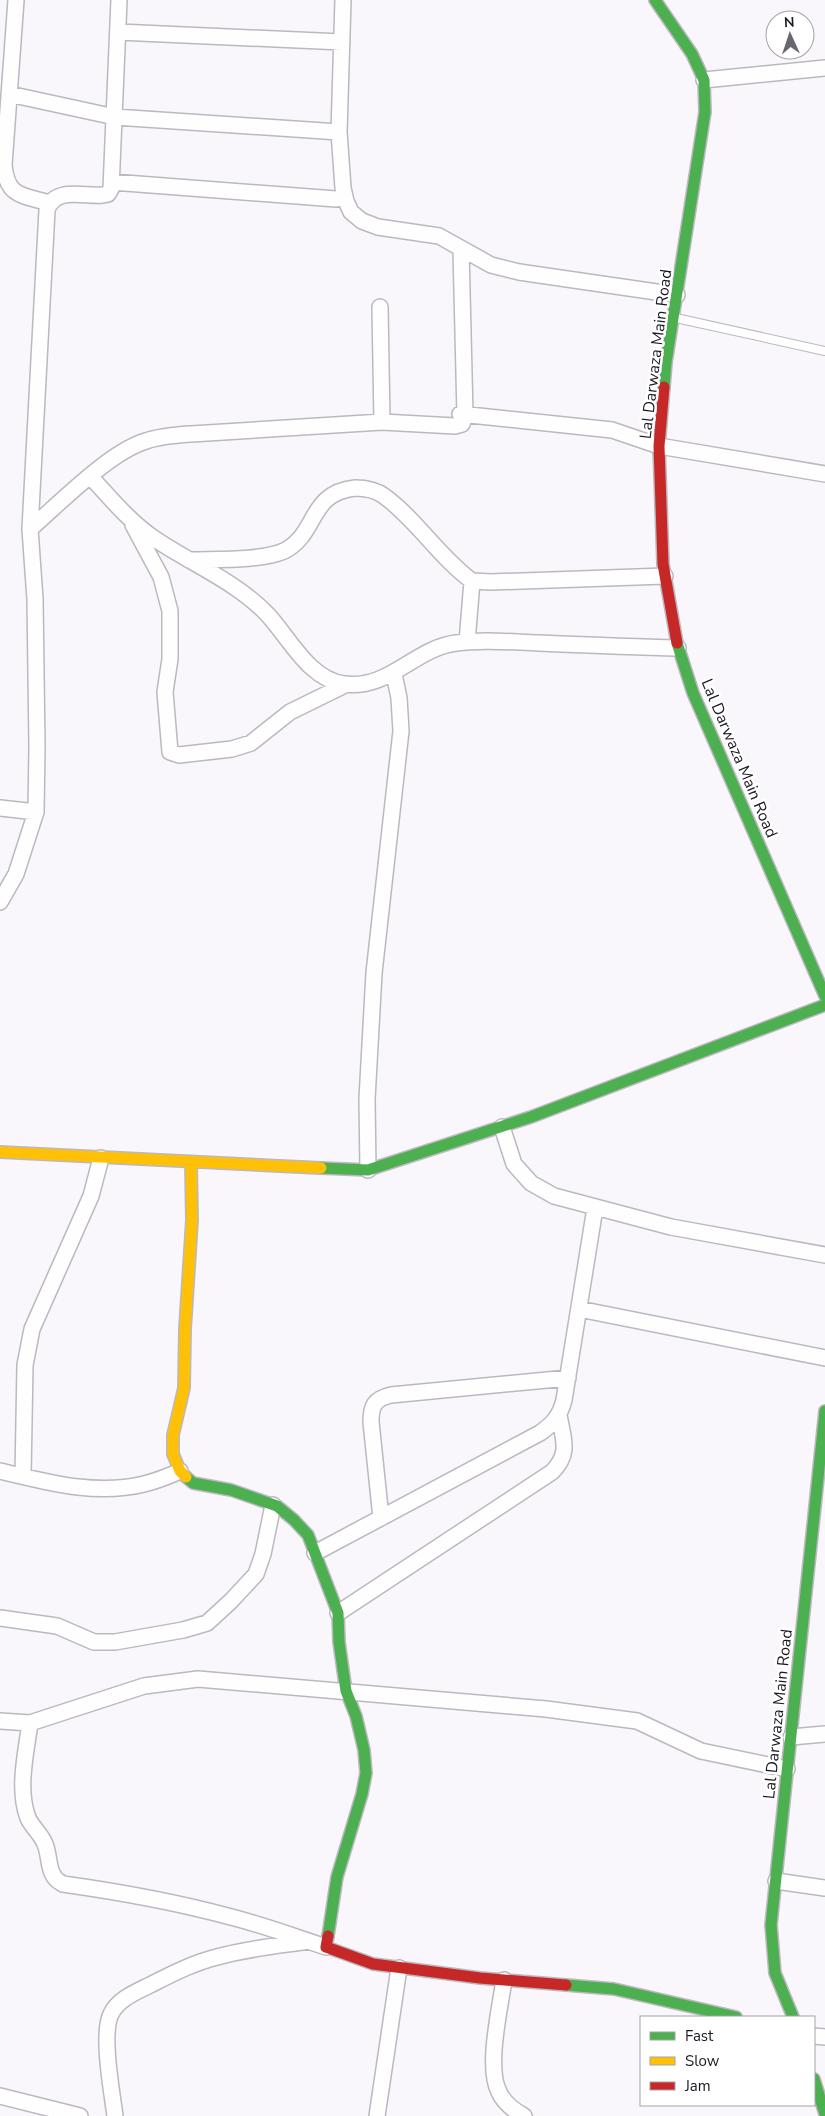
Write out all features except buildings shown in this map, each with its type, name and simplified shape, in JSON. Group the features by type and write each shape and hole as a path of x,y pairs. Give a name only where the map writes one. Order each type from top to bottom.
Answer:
{"street":[{"path":"16,0 2,164 7,183 11,188 24,196 49,203"},
{"path":"0,902 16,874 36,812 35,609 30,530 47,210 49,203 61,195 96,196 108,194 112,182 120,0"},
{"path":"343,0 339,132 343,188 351,212 362,222 378,227 438,236 491,266 519,272 677,295"},
{"name":"Lal Darwaza Main Road","path":"655,0 692,54 704,80 705,112 666,363 659,446 662,564 678,648 693,693 825,996"},
{"path":"118,32 342,42"},
{"path":"704,80 825,68"},
{"path":"9,94 115,117 339,132"},
{"path":"112,182 336,199"},
{"path":"30,530 90,476 132,446 160,437 382,422 455,426 462,424 461,250"},
{"path":"380,307 382,422"},
{"path":"462,415 612,430 659,446 825,474"},
{"path":"90,476 130,519 155,539 246,597 266,614 320,676 333,682 362,684 394,674 440,647 467,642 678,648"},
{"path":"189,560 256,557 282,551 292,546 300,537 326,499 334,493 346,489 361,488 383,495 472,580 491,582 665,576"},
{"path":"130,519 161,577 168,603 171,632 170,659 165,692 170,752 179,754 232,749 246,744 260,737 290,712 347,684"},
{"path":"467,642 472,580"},
{"path":"368,1170 367,1099 374,973 401,731 399,698 394,674"},
{"path":"0,808 36,812"},
{"path":"0,1152 191,1163 368,1170 502,1127 825,1005"},
{"path":"502,1127 514,1164 531,1183 554,1196 595,1208 714,1236 825,1255"},
{"path":"23,1476 25,1365 32,1329 91,1196 101,1158"},
{"path":"191,1163 192,1220 184,1388 173,1435 174,1454 180,1472 193,1483 231,1490 273,1505 294,1520 308,1535 338,1613 339,1642 346,1691 358,1725 364,1750 366,1773 362,1794 337,1877 326,1947"},
{"path":"338,1613 552,1472 559,1465 564,1454 559,1416 568,1378 595,1208"},
{"path":"579,1310 825,1358"},
{"path":"381,1518 371,1422 371,1410 374,1403 390,1395 568,1378"},
{"name":"Lal Darwaza Main Road","path":"793,2016 774,1972 771,1925 825,1410"},
{"path":"315,1553 540,1433 552,1426 559,1416"},
{"path":"0,1471 62,1485 97,1489 146,1484 180,1472"},
{"path":"0,1618 56,1626 94,1642 125,1640 183,1630 207,1623 256,1574 262,1560 273,1505"},
{"path":"0,1721 30,1723 144,1686 198,1679 546,1709 637,1721 701,1751 788,1769"},
{"path":"30,1723 23,1776 24,1806 29,1820 45,1843 52,1874 63,1884 119,1891 234,1918 373,1964 504,1980 614,1989 732,2016"},
{"path":"791,1738 825,1734"},
{"path":"776,1881 825,1888"},
{"path":"115,2116 107,2028 110,2014 117,2004 132,1994 185,1968 215,1957 246,1950 308,1941"},
{"path":"378,2116 399,1968"},
{"path":"504,1980 494,2059 494,2076 498,2091 504,2101 524,2116"},
{"path":"815,2082 825,2114"},
{"path":"0,2096 80,2116"}],"lane":[{"path":"674,318 825,351"}],"traffic: fast":[{"path":"655,0 692,54 704,80 705,112 666,363 664,387"},
{"path":"677,643 693,693 825,996"},
{"path":"321,1168 368,1170 531,1117 825,1005"},
{"path":"793,2016 775,1973 771,1925 825,1411"},
{"path":"186,1477 193,1483 231,1490 277,1506 294,1520 308,1535 338,1613 339,1642 346,1691 356,1716 364,1750 366,1773 362,1794 337,1877 328,1936"},
{"path":"566,1985 614,1989 732,2016"},
{"path":"815,2082 825,2114"}],"traffic: slow":[{"path":"0,1152 321,1168"},
{"path":"186,1477 180,1471 173,1454 173,1435 184,1388 185,1329 192,1220 191,1163"}],"traffic: jam":[{"path":"664,387 659,446 663,564 677,643"},
{"path":"328,1936 326,1947 373,1964 480,1978 566,1985"}]}
